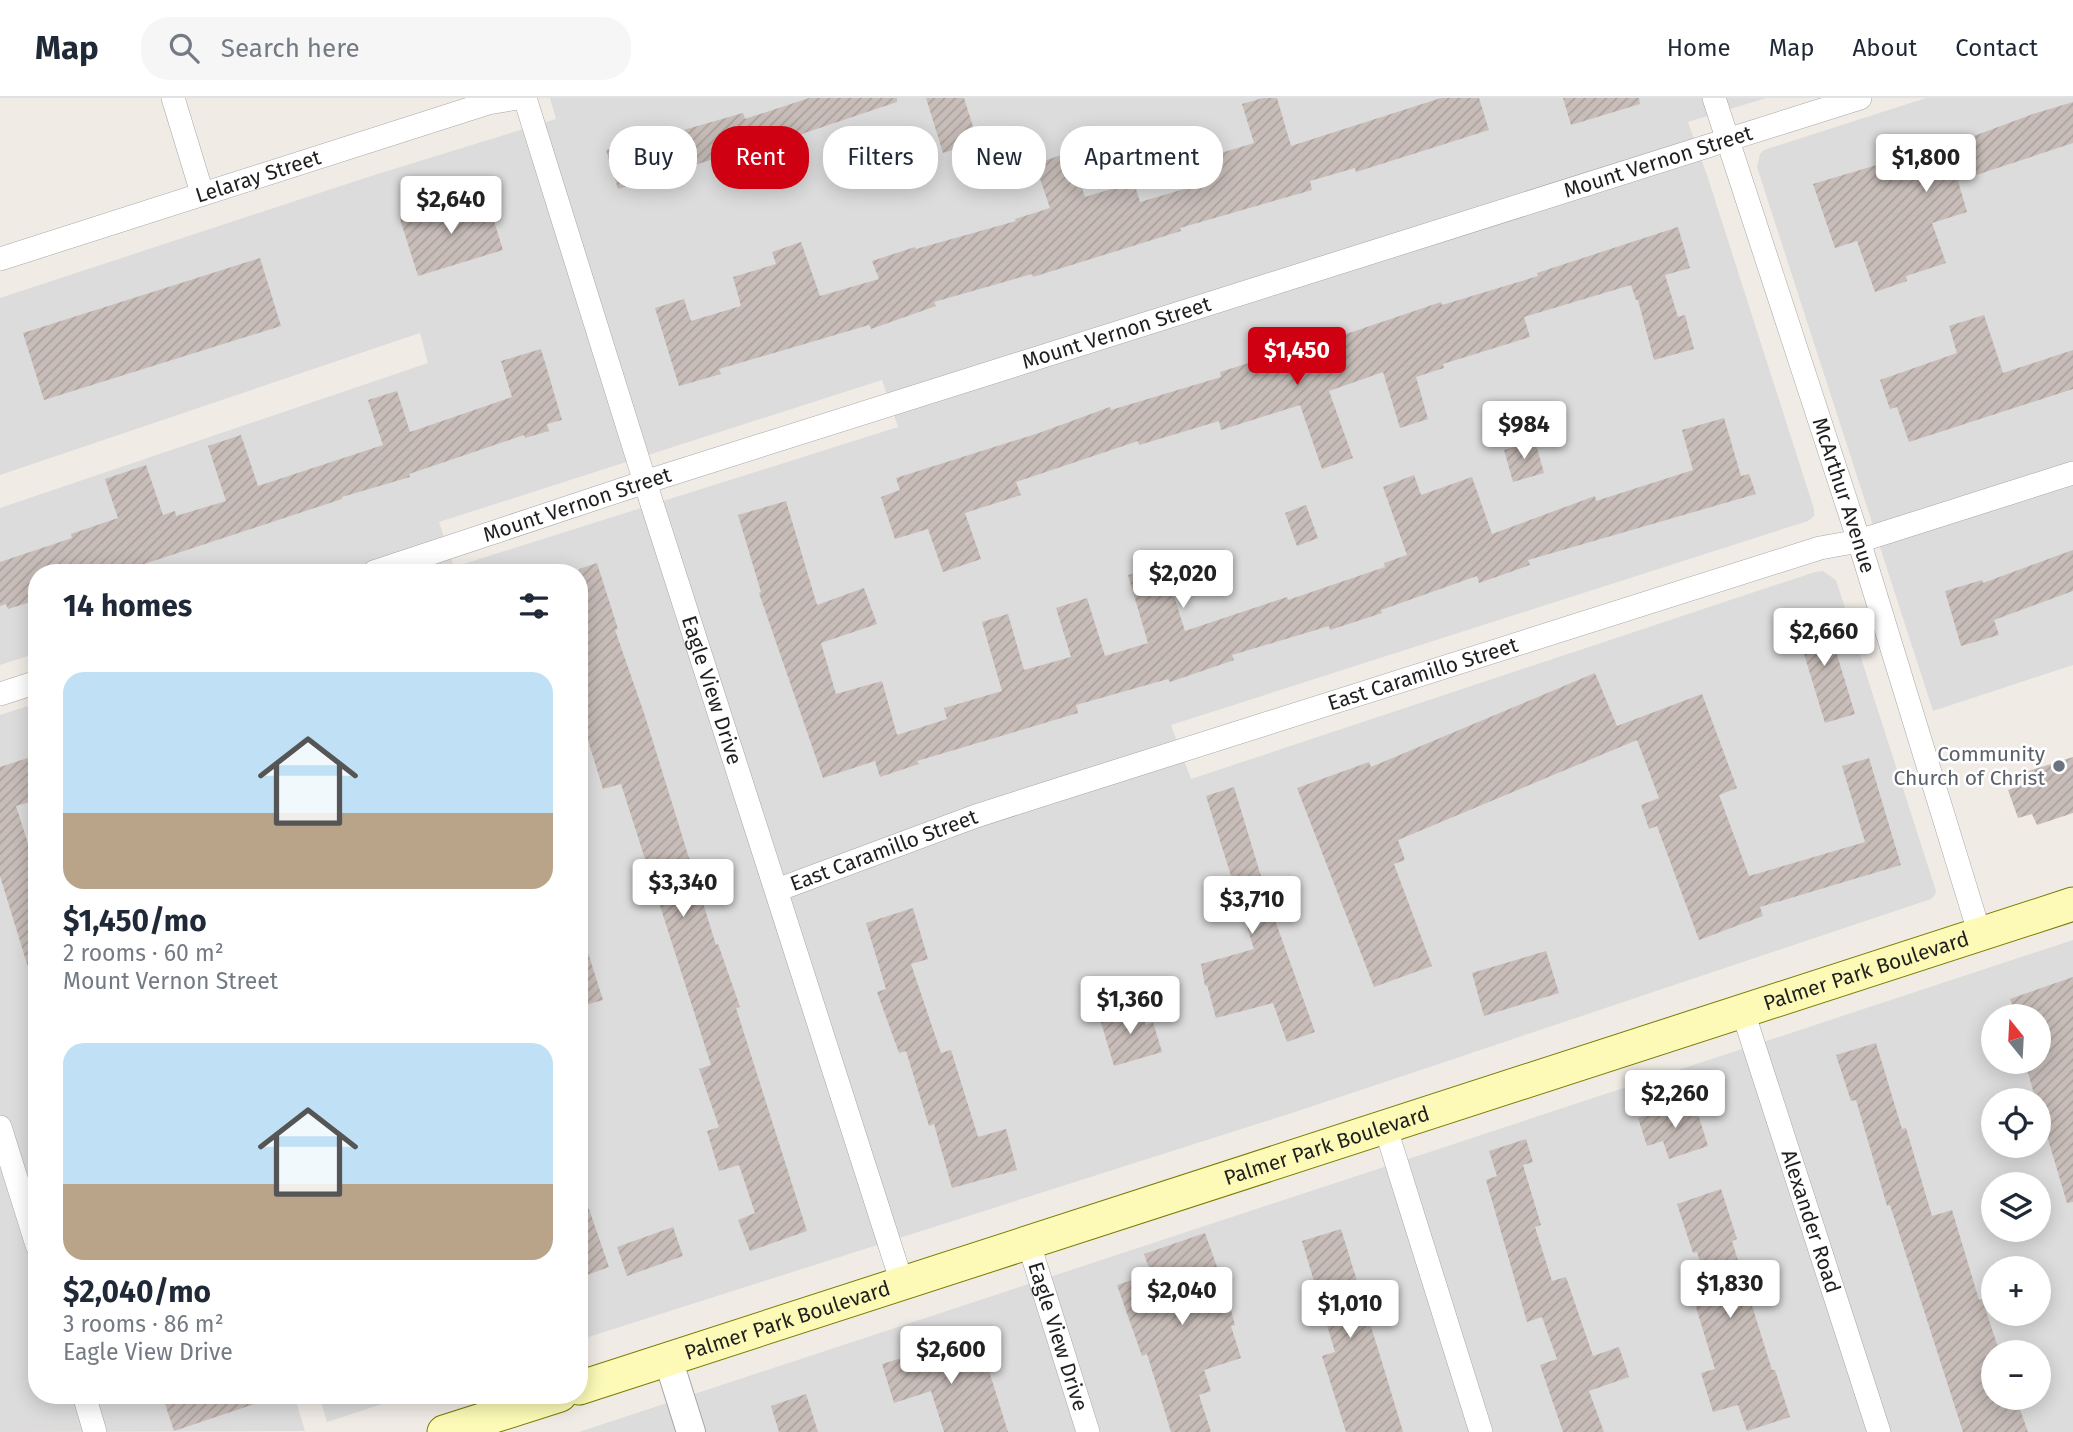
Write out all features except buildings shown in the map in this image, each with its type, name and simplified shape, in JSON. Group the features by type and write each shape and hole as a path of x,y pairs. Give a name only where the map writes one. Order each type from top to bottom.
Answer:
{"main road":[{"name":"Palmer Park Boulevard","path":"588,1385 2073,904"},
{"path":"443,1432 525,1404"}],"street":[{"path":"173,98 202,193"},
{"name":"Lelaray Street","path":"0,259 488,103 519,98"},
{"name":"Eagle View Drive","path":"525,98 902,1283"},
{"name":"McArthur Avenue","path":"1714,98 1859,541 1980,935"},
{"name":"Mount Vernon Street","path":"398,564 645,482 1860,98"},
{"name":"East Caramillo Street","path":"777,890 976,816 1807,552 1859,541 2073,473"},
{"path":"0,694 28,685"},
{"name":"Alexander Road","path":"1743,1012 1879,1432"},
{"path":"1385,1126 1481,1432"},
{"path":"0,1127 28,1216"},
{"name":"Eagle View Drive","path":"1028,1241 1088,1432"},
{"path":"668,1359 691,1432"},
{"path":"87,1404 96,1432"}],"shaded area":[{"path":"550,98 1766,98 1688,122 1814,509 1814,516 1808,521 1171,725 1191,779 1823,571 1836,580 1936,891 1935,895 1931,899 1298,1111 588,1337 588,564 464,564 898,427 882,380 439,522 453,564 28,564 28,656 0,665 0,508 428,363 420,333 0,475 0,298 368,177 556,119"},
{"path":"1926,98 2073,98 2073,665 1933,711 1757,167 1760,154 1764,150"},
{"path":"28,706 28,1404 297,1404 305,1431 0,1432 0,715"},
{"path":"2073,940 2073,1432 579,1432"},
{"path":"322,1404 382,1404 327,1422"}],"place":[{"name":"Community Church of Christ","path":"2059,766"}]}
